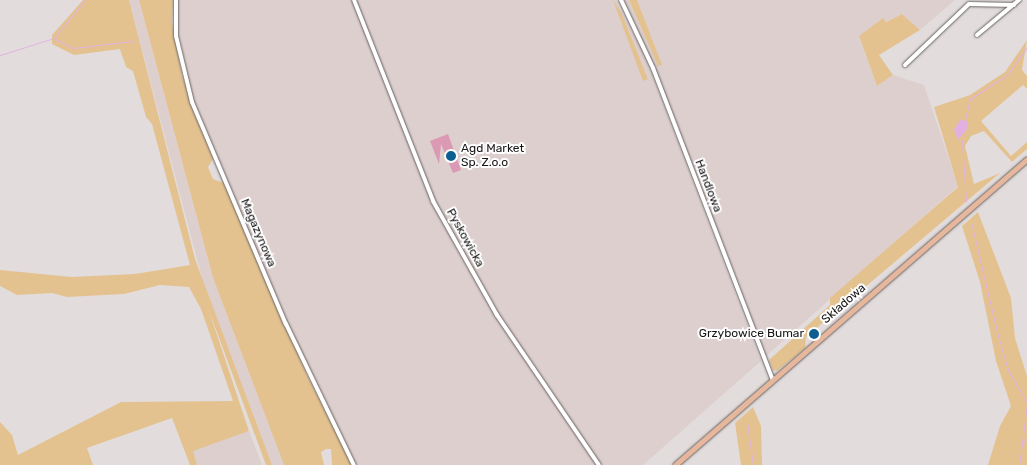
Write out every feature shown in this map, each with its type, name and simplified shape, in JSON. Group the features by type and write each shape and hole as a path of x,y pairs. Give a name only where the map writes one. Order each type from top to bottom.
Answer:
{"main road":[{"name":"Składowa","path":"675,465 1027,159"}],"street":[{"name":"Magazynowa","path":"176,0 176,36 192,102 289,332 354,465"},
{"name":"Pyskowicka","path":"354,0 432,201 497,314 599,465"},
{"name":"Handlowa","path":"621,0 653,68 774,380"},
{"path":"977,35 1019,0"},
{"path":"906,65 969,4 1014,5"}],"shaded area":[{"path":"83,0 129,0 195,259 272,465 266,465 208,308 249,431 193,451 197,465 190,465 172,418 87,448 93,465 0,465 0,422 12,435 18,455 121,402 233,401 201,309 189,287 160,285 124,294 67,297 52,293 17,295 0,286 0,270 72,277 135,274 190,265 152,124 146,117 133,71 126,67 120,49 74,55 52,44 52,35"},
{"path":"129,0 139,0 213,278 284,465 272,465 209,305"},
{"path":"139,0 173,0 172,22 182,76 213,159 208,167 213,179 224,183 307,375 352,465 332,465 331,449 326,449 321,452 324,465 284,465 213,278"},
{"path":"178,0 616,0 646,58 761,361 643,465 356,465 297,346 193,100 176,23"},
{"path":"613,0 621,12 648,79 643,81"},
{"path":"624,0 955,0 920,30 902,14 885,22 883,18 859,37 877,86 893,75 924,85 958,186 766,356 649,54"},
{"path":"629,0 637,0 662,65 658,66"},
{"path":"902,14 920,30 879,55 893,75 877,86 859,36 883,18 886,22"},
{"path":"1027,40 1022,70 1027,76 1027,89 1023,85 981,121 1011,156 1027,142 1027,149 1012,162 984,131 971,136 965,146 974,184 1000,173 806,337 805,348 777,371 773,370 769,360 830,305 830,298 958,187 934,107 970,95 1005,72"},
{"path":"961,119 968,122 968,128 958,140 954,129"},
{"path":"978,212 1011,298 1015,338 1027,376 1027,465 988,465 1000,426 1011,406 996,361 980,282 962,226"},
{"path":"753,407 761,426 762,465 741,465 735,423"},
{"path":"249,431 262,465 197,465 192,451"}],"building":[{"name":"Agd Market Sp. Z.o.o","path":"448,134 461,170 453,173 441,144 439,164 430,141"}],"waterway":[{"path":"0,55 54,38 85,0"},
{"path":"55,39 73,48 133,41"},
{"path":"965,119 970,99 1008,74 1027,47"},
{"path":"962,140 966,202"},
{"path":"971,222 1008,370 1027,403 1022,444"},
{"path":"747,422 753,465"},
{"path":"1019,465 1022,444 1027,438"}],"place":[{"name":"Agd Market Sp. Z.o.o","path":"451,156"},
{"name":"Grzybowice Bumar","path":"814,334"}]}
